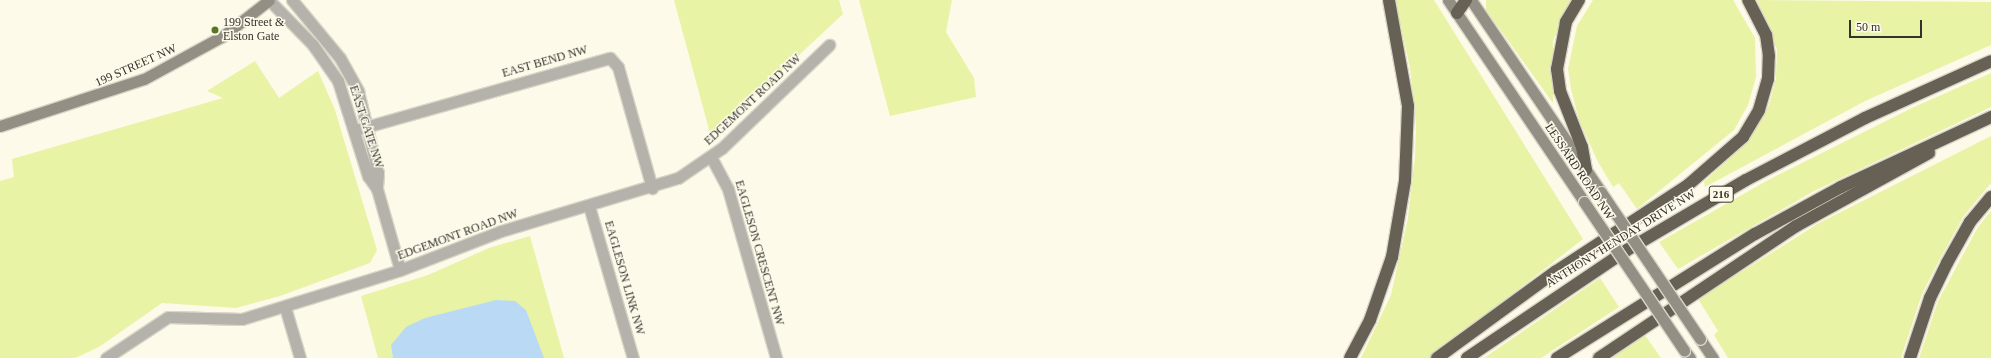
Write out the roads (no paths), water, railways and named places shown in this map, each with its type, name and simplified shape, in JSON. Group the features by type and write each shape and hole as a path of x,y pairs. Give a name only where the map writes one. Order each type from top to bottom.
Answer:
{"highway":[{"path":"1350,358 1370,320 1392,257 1405,181 1408,106 1389,0"},
{"path":"1457,13 1466,0"},
{"path":"1579,0 1566,22 1557,69 1560,91 1582,147 1586,170"},
{"path":"1437,358 1555,272 1688,185 1743,137 1759,110 1768,79 1769,56 1766,35 1748,0"},
{"name":"ANTHONY HENDAY DRIVE NW","path":"1467,358 1627,250 1746,180 1866,118 1991,61"},
{"path":"1556,358 1755,234 1841,187 1989,117"},
{"path":"1599,358 1796,226 1989,117"},
{"path":"1910,358 1930,298 1947,263 1970,222 1991,197"}],"main road":[{"name":"199 STREET NW","path":"0,126 144,80 223,36 269,0"},
{"name":"LESSARD ROAD NW","path":"1448,0 1687,354"},
{"name":"LESSARD ROAD NW","path":"1471,0 1713,358"}],"street":[{"name":"EAST GATE NW","path":"269,0 326,61 338,82 355,130 368,176 377,189 400,270"},
{"name":"EAST GATE NW","path":"292,0 340,58 358,91 368,126 378,173 377,189"},
{"name":"EDGEMONT ROAD NW","path":"106,358 168,317 226,321 285,307 400,270 501,231 652,188 678,178 711,157 829,45"},
{"name":"EAST BEND NW","path":"355,130 610,58 618,67 652,188"},
{"name":"EAGLESON CRESCENT NW","path":"711,157 728,189 776,358"},
{"name":"EAGLESON LINK NW","path":"589,206 633,358"},
{"path":"285,307 300,358"}],"water":[{"path":"496,300 515,301 526,310 544,358 393,358 391,345 406,327 425,318"}],"place":[{"name":"199 Street & Elston Gate","path":"215,30"}]}
